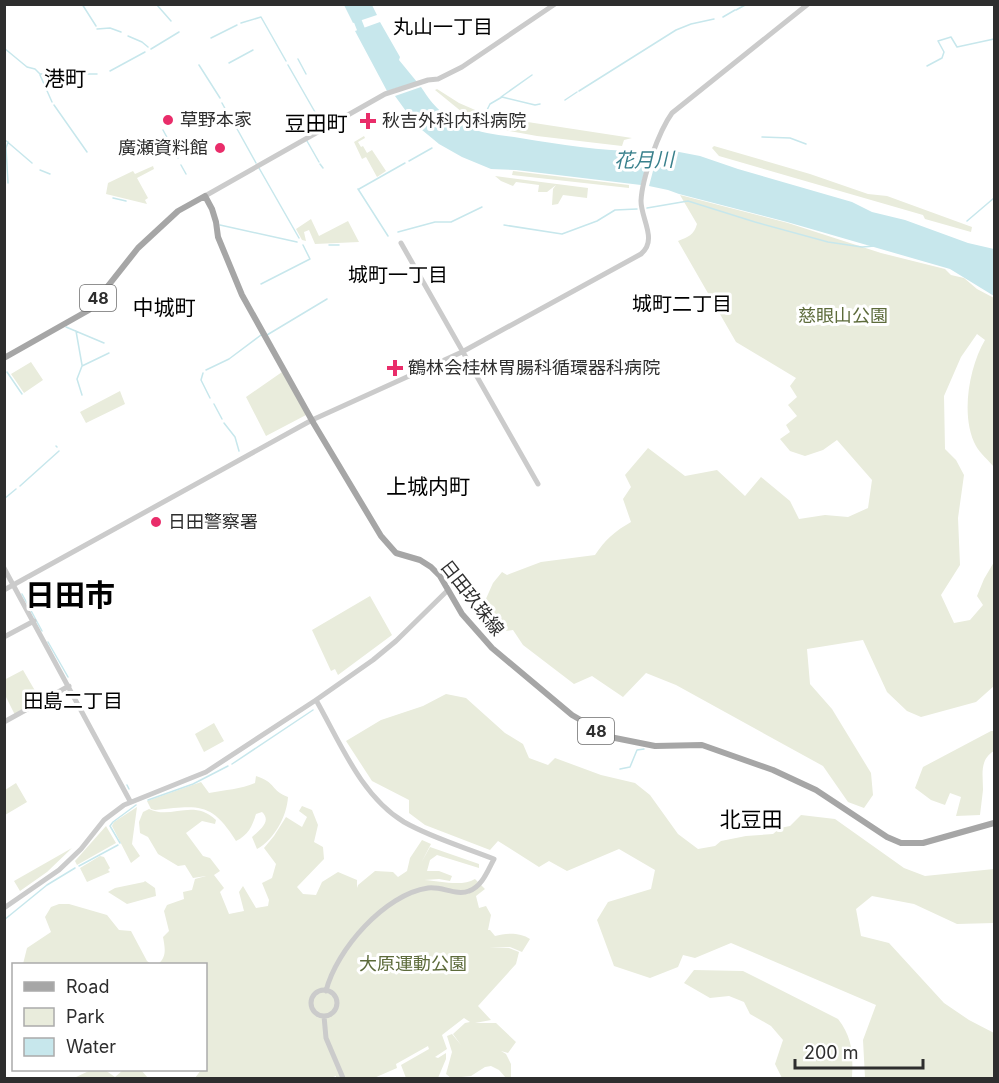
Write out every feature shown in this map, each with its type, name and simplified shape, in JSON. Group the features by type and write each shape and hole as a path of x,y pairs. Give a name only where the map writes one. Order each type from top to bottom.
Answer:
{"main road":[{"name":"48","path":"4,358 89,310 138,248 176,213 204,196"},
{"name":"日田玖珠線","path":"204,196 217,224 218,237 242,295 312,420 390,548 396,553 420,560 431,567 440,576 468,621 508,663 572,715 610,737 655,746 695,744 773,770 816,790 887,837 901,843 923,843 994,823"}],"street":[{"path":"204,196 385,94 438,79 462,68 555,4"},
{"path":"4,590 312,420 462,352 646,250 649,241 642,212 642,192 664,123 672,113 808,4"},
{"path":"401,243 538,484"},
{"path":"4,568 130,801"},
{"path":"4,908 59,870 81,849 104,820 130,801 206,772 316,700 396,641 448,590"},
{"path":"4,637 34,621"},
{"path":"4,722 69,686"},
{"path":"316,700 357,773 368,789 391,812 421,830 494,860 480,883 470,891 460,893 429,888 413,892 379,913 352,939 333,972 326,991"},
{"path":"326,991 334,996 336,1005 332,1012 324,1016 316,1013 311,1002 315,994 326,991"},
{"path":"324,1016 326,1038 343,1078"}],"green space":[{"path":"437,89 459,103 489,116 632,138 624,140 622,146 537,136 488,127 488,122 462,112 435,90"},
{"path":"364,136 365,138 358,142 361,147 363,146 367,153 372,150 386,171 377,177 366,157 362,159 354,142"},
{"path":"714,146 810,174 868,194 887,196 972,227 971,232 925,219 923,215 719,156 712,148"},
{"path":"153,166 154,169 137,178 148,198 145,200 147,204 106,194 108,183 133,171 135,174"},
{"path":"513,171 629,185 629,188 512,175"},
{"path":"495,176 588,188 587,198 563,195 558,204 552,205 553,189 556,185 547,192 538,192 539,185 516,182 513,186"},
{"name":"慈眼山公園","path":"680,195 788,223 881,253 945,269 951,275 964,278 977,289 994,298 994,467 976,446 968,421 968,392 979,351 985,340 977,334 961,357 944,396 945,449 956,460 964,475 958,518 960,565 941,595 954,623 970,620 983,605 977,596 994,562 994,686 976,702 921,717 907,711 887,692 863,640 807,649 810,684 832,709 871,773 873,795 864,808 848,802 823,766 676,685 646,673 623,697 592,676 574,684 523,645 513,630 506,631 485,601 493,583 502,572 507,575 541,562 595,555 611,536 631,522 623,499 631,487 625,475 648,448 685,476 717,470 745,496 761,477 790,501 799,519 825,515 848,517 868,508 872,480 837,440 823,450 805,456 790,451 780,439 790,432 786,425 797,416 788,405 797,397 790,386 796,378 736,342 678,241 690,235 697,224"},
{"path":"311,219 319,236 348,221 359,242 315,244 309,230 304,232 306,241 302,240 296,229"},
{"path":"31,362 43,380 24,393 11,374"},
{"path":"282,372 306,415 266,436 246,397"},
{"path":"120,391 125,404 86,423 80,412"},
{"path":"370,596 392,635 338,675 335,669 331,671 312,630"},
{"path":"23,670 41,701 15,715 5,695 4,680"},
{"path":"446,694 466,698 505,733 523,744 529,758 548,765 555,758 601,775 635,783 650,795 678,834 698,849 746,836 773,834 780,828 790,826 801,815 835,819 904,868 925,876 994,869 994,923 957,924 914,904 872,896 856,909 861,936 889,943 944,1003 994,1033 994,1078 865,1078 863,1040 876,1005 731,943 695,958 683,955 678,967 650,978 614,966 597,920 608,902 651,889 655,870 619,849 567,871 549,861 539,867 498,841 490,850 425,825 409,813 409,800 372,781 346,741 381,720 423,706"},
{"path":"214,723 224,741 204,752 195,734"},
{"path":"994,731 994,751 984,763 980,815 956,816 961,797 950,793 945,805 931,800 915,788 923,767"},
{"path":"256,776 267,781 288,797 285,812 274,834 257,849 252,837 265,822 265,815 262,812 256,814 249,830 236,841 219,819 211,813 193,808 155,810 151,809 147,801 201,782 209,793 239,788 255,783"},
{"path":"16,783 27,802 5,815 5,790"},
{"name":"大原運動公園","path":"302,806 312,810 318,825 314,842 323,847 324,859 297,887 303,894 316,895 322,882 338,872 357,880 357,888 375,871 393,872 398,877 407,871 410,858 422,840 431,844 421,863 430,847 479,864 479,868 437,855 430,860 427,871 439,871 452,876 450,881 424,880 464,883 475,879 485,889 476,896 479,908 486,906 491,915 488,930 495,936 512,934 530,939 522,952 510,947 489,948 509,948 519,952 516,964 478,1006 491,1020 475,1023 496,1023 516,1042 508,1053 501,1051 506,1054 511,1064 511,1078 506,1078 499,1070 491,1066 471,1076 451,1078 446,1074 452,1052 447,1036 452,1034 461,1045 453,1034 465,1023 470,1022 464,1018 442,1035 447,1049 435,1057 438,1058 446,1053 446,1059 438,1078 406,1078 401,1065 429,1049 428,1046 396,1064 397,1068 374,1078 336,1078 336,1076 330,1078 195,1078 200,1071 207,1071 207,963 159,963 165,949 163,937 169,931 164,911 167,905 184,899 183,892 192,890 195,879 206,876 193,878 185,865 178,866 158,854 148,837 140,833 139,822 143,812 149,809 157,812 199,811 216,820 215,824 202,821 186,833 203,856 210,858 220,871 214,875 224,888 220,892 229,914 244,911 239,892 243,886 256,908 268,906 269,900 262,883 272,878 276,864 264,848 286,817 302,827 307,817 299,811"},
{"path":"137,807 132,844 140,856 131,863 112,826 114,822"},
{"path":"106,826 116,843 77,865 75,861"},
{"path":"72,848 47,872 20,891 14,881"},
{"path":"100,856 104,857 110,872 87,882 80,868"},
{"path":"145,881 155,888 156,896 127,904 108,892 115,888"},
{"path":"69,904 107,915 119,930 131,931 150,963 23,963 27,948 51,932 45,917 51,907"},
{"path":"694,970 743,971 838,1019 847,1033 851,1047 852,1078 782,1078 775,1064 783,1040 771,1026 750,1014 744,1002 729,996 710,998 684,983"},
{"path":"89,1071 106,1071 115,1077 122,1071 142,1071 148,1078 74,1078"}],"water":[{"path":"344,5 372,5 377,15 353,23"},
{"path":"380,22 400,57 399,60 417,82 387,91 355,31"},
{"path":"421,87 445,115 478,131 585,148 650,151 641,185 491,169 462,157 439,144 416,125 395,96"},
{"path":"674,151 700,156 852,202 872,212 905,220 968,243 994,249 994,296 950,269 787,222 649,186 658,152"}],"waterway":[{"path":"82,4 96,26"},
{"name":"花月川","path":"351,4 364,37"},
{"path":"736,10 747,4"},
{"path":"157,5 171,21"},
{"path":"723,17 735,10"},
{"path":"241,23 261,17 286,61"},
{"path":"579,91 676,30 714,19"},
{"path":"211,38 237,25"},
{"path":"97,29 110,28 121,32"},
{"path":"151,49 179,32"},
{"path":"128,36 148,47"},
{"path":"927,66 942,58 944,52 938,41 951,37 957,47 994,39"},
{"path":"4,48 27,67 35,69 40,74 97,74"},
{"path":"229,63 253,50"},
{"path":"110,71 145,52"},
{"path":"298,59 306,74"},
{"path":"199,65 220,98"},
{"path":"288,65 323,126"},
{"path":"40,75 52,102"},
{"path":"501,97 532,75"},
{"path":"565,100 577,92"},
{"path":"485,114 490,104 502,97 535,105 540,104"},
{"path":"222,103 228,114"},
{"path":"54,105 87,152"},
{"path":"236,127 256,163"},
{"path":"163,130 178,158"},
{"path":"762,137 790,138 806,144"},
{"path":"4,139 32,163"},
{"path":"307,141 319,162"},
{"path":"8,142 6,148 8,183"},
{"path":"409,161 432,148"},
{"path":"359,189 405,163"},
{"path":"320,164 323,168"},
{"path":"181,165 186,174"},
{"path":"259,168 299,238"},
{"path":"40,170 50,174"},
{"path":"358,189 388,236"},
{"path":"113,198 126,201"},
{"path":"967,221 994,198"},
{"path":"647,208 688,201 828,242 862,247 875,246"},
{"path":"398,232 435,222 451,222 482,207"},
{"path":"504,225 562,234 597,221 615,210 637,209"},
{"path":"220,225 297,242"},
{"path":"261,284 310,259 303,245"},
{"path":"329,245 339,245"},
{"path":"267,335 327,299"},
{"path":"66,327 104,343"},
{"path":"76,331 82,365"},
{"path":"206,370 229,359 261,335"},
{"path":"82,395 77,379 82,366 109,353"},
{"path":"7,372 22,394"},
{"path":"203,373 201,380 210,398"},
{"path":"214,404 222,419"},
{"path":"224,423 235,437 239,451"},
{"path":"20,486 59,451"},
{"path":"4,499 16,489"},
{"path":"22,594 42,631"},
{"path":"48,642 68,677"},
{"path":"232,764 313,710"},
{"path":"620,769 630,767 637,750 644,749"},
{"path":"148,800 193,784 228,766"},
{"path":"127,785 129,789"},
{"path":"120,843 110,826 136,805"},
{"path":"79,866 118,845"},
{"path":"4,920 47,885 75,868"}],"place":[{"name":"草野本家","path":"168,120"},
{"name":"秋吉外科内科病院","path":"368,121"},
{"name":"廣瀬資料館","path":"220,148"},
{"name":"鶴林会桂林胃腸科循環器科病院","path":"395,368"},
{"name":"日田警察署","path":"156,522"}],"district":[{"name":"丸山一丁目","path":"443,27"},
{"name":"港町","path":"65,79"},
{"name":"豆田町","path":"316,124"},
{"name":"城町一丁目","path":"398,275"},
{"name":"城町二丁目","path":"682,304"},
{"name":"中城町","path":"164,308"},
{"name":"上城内町","path":"428,487"},
{"name":"日田市","path":"70,596"},
{"name":"田島二丁目","path":"73,701"},
{"name":"北豆田","path":"751,820"}]}
